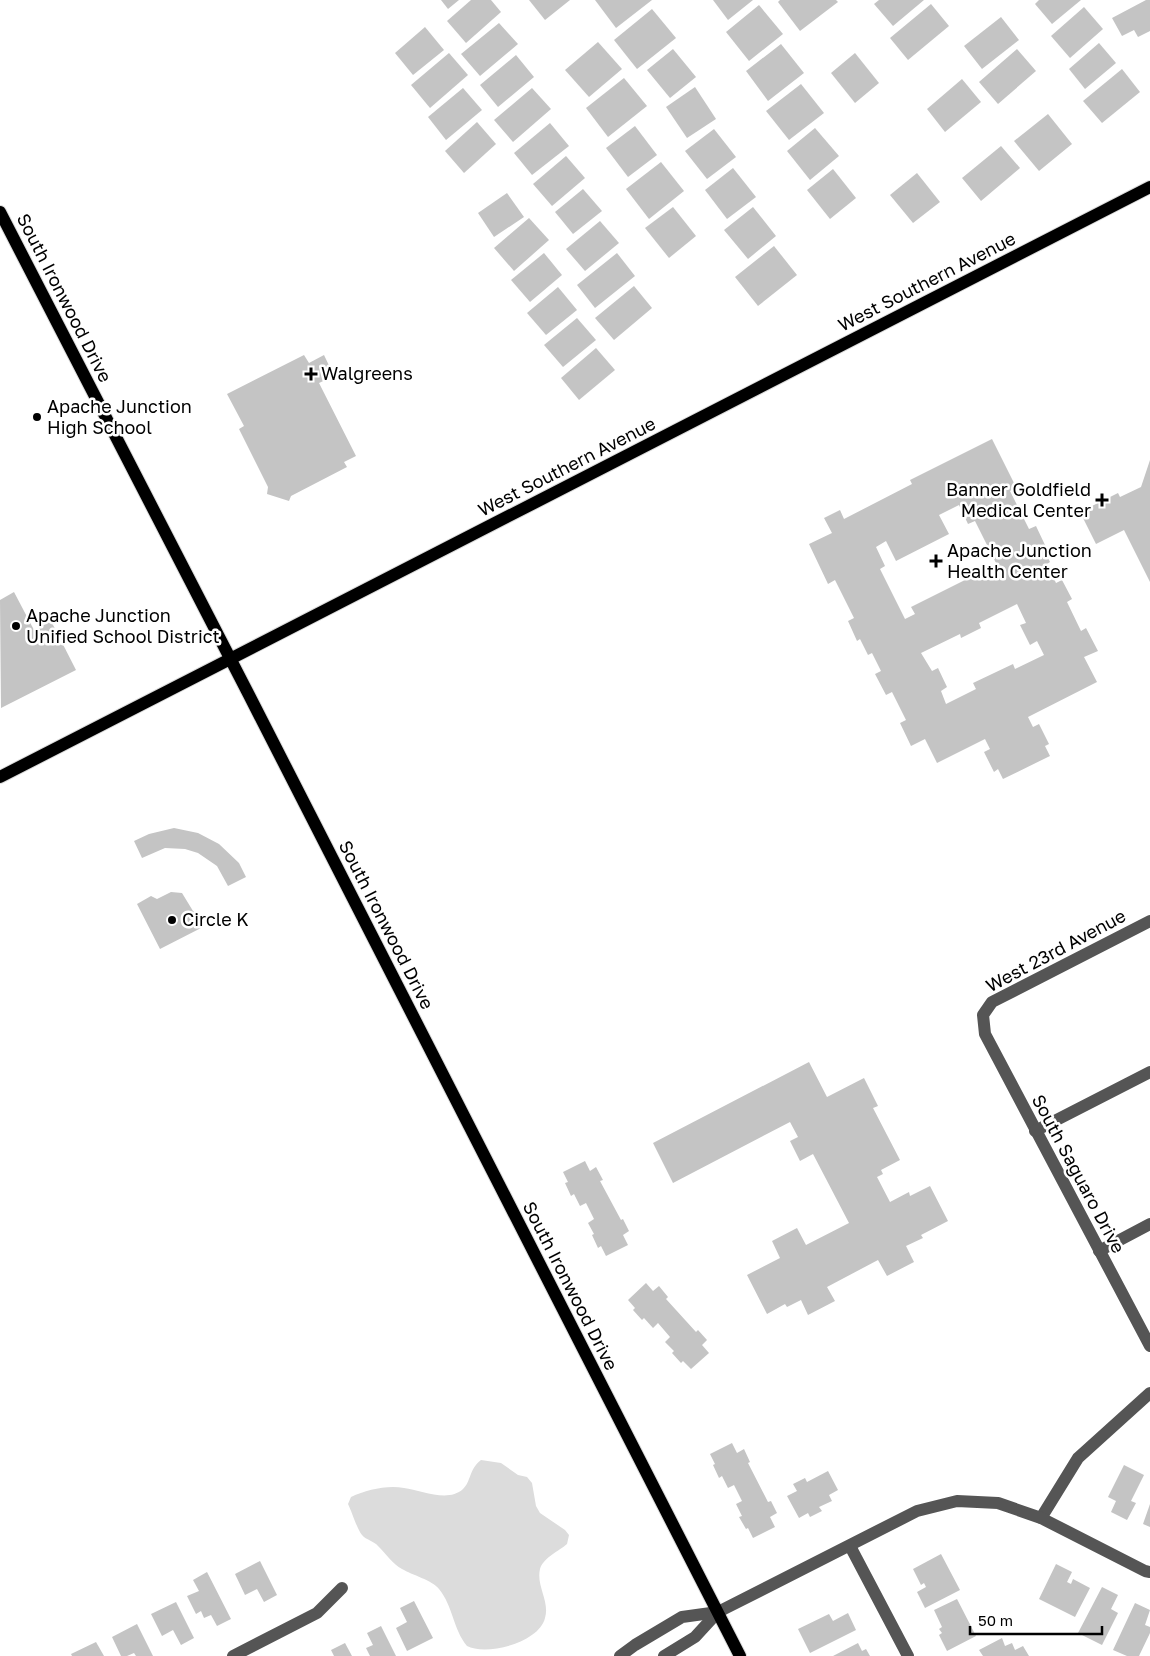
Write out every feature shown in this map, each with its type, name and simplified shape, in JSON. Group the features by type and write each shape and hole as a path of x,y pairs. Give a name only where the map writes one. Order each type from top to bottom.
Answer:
{"main road":[{"name":"West Southern Avenue","path":"0,777 1150,187"},
{"name":"South Ironwood Drive","path":"0,212 231,659 740,1656"}],"street":[{"name":"West 23rd Avenue","path":"983,1015 992,1002 1150,921"},
{"name":"South Saguaro Drive","path":"983,1015 984,1034 1150,1346"},
{"path":"1035,1131 1150,1072"},
{"path":"1099,1250 1150,1224"},
{"path":"1042,1518 1078,1458 1150,1393"},
{"path":"620,1656 635,1645 682,1618 718,1612 917,1511 957,1501 998,1503 1042,1518 1144,1571 1150,1572"},
{"path":"850,1546 908,1656"},
{"path":"233,1656 317,1613 342,1588"},
{"path":"664,1656 695,1637 718,1612"}],"shaded area":[{"path":"481,1460 501,1463 518,1475 527,1477 532,1483 536,1506 540,1513 565,1530 569,1535 567,1544 548,1558 540,1569 539,1575 546,1606 545,1618 541,1627 523,1640 511,1645 498,1648 476,1649 467,1646 462,1639 444,1596 439,1589 432,1583 399,1567 376,1544 364,1537 358,1529 348,1504 351,1497 370,1490 384,1488 397,1487 434,1495 457,1493 466,1486 474,1467"}],"building":[{"path":"441,0 459,0 448,9"},
{"path":"471,0 491,0 501,12 466,43 447,21"},
{"path":"529,0 570,0 545,20"},
{"path":"595,0 652,0 616,28"},
{"path":"713,0 753,0 728,20"},
{"path":"780,0 836,0 838,2 800,31 778,2"},
{"path":"879,0 924,0 893,26 874,4"},
{"path":"1039,0 1081,0 1052,24 1035,4"},
{"path":"1146,0 1150,0 1150,31 1138,37 1134,30 1122,36 1112,18"},
{"path":"931,4 949,26 908,60 890,38"},
{"path":"759,5 783,34 749,61 726,32"},
{"path":"1084,7 1103,29 1070,58 1051,36"},
{"path":"652,9 676,38 637,69 614,40"},
{"path":"1001,17 1019,40 982,69 964,46"},
{"path":"499,23 518,44 480,76 461,54"},
{"path":"425,27 444,50 413,75 395,53"},
{"path":"598,42 622,69 589,97 565,70"},
{"path":"1099,43 1116,63 1085,89 1069,69"},
{"path":"781,44 804,73 768,101 746,71"},
{"path":"673,49 696,77 670,98 647,70"},
{"path":"1017,49 1036,71 998,104 979,82"},
{"path":"449,53 468,75 430,108 411,85"},
{"path":"855,53 879,83 855,103 831,73"},
{"path":"516,55 534,77 498,107 480,85"},
{"path":"1122,69 1140,92 1102,123 1083,101"},
{"path":"624,78 647,106 608,137 586,108"},
{"path":"962,79 981,102 945,132 927,109"},
{"path":"801,84 824,113 789,140 766,111"},
{"path":"695,87 716,119 687,138 666,107"},
{"path":"463,88 482,110 446,140 428,117"},
{"path":"532,88 551,109 513,142 494,120"},
{"path":"1048,114 1072,144 1039,171 1014,141"},
{"path":"477,122 496,144 464,173 445,151"},
{"path":"550,123 569,146 532,175 514,153"},
{"path":"635,126 657,155 628,177 606,148"},
{"path":"815,128 839,156 810,180 787,151"},
{"path":"714,129 736,157 707,179 685,151"},
{"path":"1001,146 1020,168 981,201 962,178"},
{"path":"566,156 585,178 552,206 533,184"},
{"path":"661,162 684,191 649,219 626,189"},
{"path":"733,168 756,197 727,219 705,190"},
{"path":"833,169 856,198 830,219 807,190"},
{"path":"917,173 940,202 913,223 890,195"},
{"path":"583,189 602,211 573,234 555,212"},
{"path":"507,193 524,217 494,237 478,213"},
{"path":"673,207 696,236 669,258 645,228"},
{"path":"753,207 776,236 748,259 724,230"},
{"path":"529,218 549,240 514,271 494,248"},
{"path":"600,221 619,243 585,271 566,249"},
{"path":"774,246 797,275 758,306 735,277"},
{"path":"544,253 562,275 530,302 511,280"},
{"path":"617,253 635,276 595,308 577,285"},
{"path":"634,286 652,308 614,340 595,318"},
{"path":"558,287 577,310 546,335 527,313"},
{"path":"577,318 596,340 563,367 544,345"},
{"path":"596,348 615,370 579,400 561,378"},
{"name":"Walgreens","path":"304,355 309,363 324,355 334,376 319,383 356,456 344,462 347,467 291,496 289,501 267,494 268,487 239,429 244,426 227,394"},
{"path":"992,439 1016,487 1010,491 1029,529 1036,526 1045,545 1042,546 1050,562 1047,564 1056,583 1062,580 1072,599 1067,602 1081,631 1086,628 1098,651 1084,657 1097,682 1028,717 1033,727 1039,724 1049,744 1045,746 1050,756 1003,779 998,769 994,772 984,752 990,749 985,739 937,763 925,739 911,746 900,723 906,720 892,692 886,695 875,674 881,671 872,653 868,655 860,639 857,641 848,621 854,618 835,580 828,584 809,544 832,533 824,518 840,510 844,519 912,484 910,480","holes":["959,505 968,524 975,521 999,569 989,574 987,569 911,607 915,614 905,619 880,569 885,566 876,547 886,541 896,561 949,534 939,515","1017,604 1026,623 1020,625 1030,645 1037,641 1044,655 1015,669 1013,664 973,683 976,689 946,704 941,691 947,687 938,668 932,671 921,653 960,634 961,638 981,628 979,623"]},
{"path":"1150,460 1150,582 1124,530 1096,544 1080,512 1118,493 1120,497 1141,487"},
{"path":"14,592 34,630 51,621 76,670 1,708 0,600"},
{"name":"Circle K","path":"174,828 198,833 219,844 239,863 246,877 228,886 217,866 198,853 185,849 165,848 142,858 134,841 149,834"},
{"name":"Circle K","path":"171,892 182,893 203,927 160,949 137,904 151,896 157,899"},
{"path":"809,1062 827,1097 864,1078 878,1106 873,1108 900,1160 881,1170 883,1174 877,1177 890,1202 909,1192 910,1196 930,1186 948,1221 921,1235 923,1238 906,1246 914,1262 887,1276 878,1260 827,1287 835,1301 808,1315 801,1300 787,1307 785,1304 767,1314 747,1275 780,1258 772,1241 797,1228 806,1245 849,1223 813,1154 800,1161 790,1141 798,1137 790,1122 673,1183 653,1143"},
{"path":"585,1161 590,1171 596,1167 603,1180 600,1181 629,1231 623,1235 628,1245 606,1256 601,1246 598,1248 592,1235 594,1234 588,1223 594,1219 586,1203 580,1206 574,1194 571,1196 565,1183 568,1182 563,1172"},
{"path":"646,1283 653,1291 659,1286 668,1297 666,1299 696,1332 698,1330 707,1340 702,1345 709,1353 691,1369 683,1361 681,1363 672,1353 674,1351 665,1342 670,1337 658,1323 653,1328 633,1310 635,1308 628,1300"},
{"path":"732,1443 737,1453 744,1449 750,1462 748,1463 768,1502 771,1501 777,1513 770,1517 775,1527 753,1538 739,1517 742,1516 736,1504 742,1501 734,1485 728,1488 722,1476 719,1478 710,1454"},
{"path":"1124,1465 1144,1475 1131,1501 1136,1503 1127,1520 1111,1512 1116,1501 1108,1497"},
{"path":"828,1471 838,1490 829,1495 832,1501 819,1507 822,1511 810,1517 808,1513 799,1518 787,1496 797,1491 793,1484 805,1478 807,1482"},
{"path":"1150,1504 1150,1527 1143,1524"},
{"path":"941,1554 960,1590 925,1608 917,1592 926,1587 924,1583 921,1585 913,1569"},
{"path":"260,1561 277,1595 264,1602 257,1589 245,1595 235,1574"},
{"path":"1056,1564 1072,1572 1067,1582 1071,1584 1073,1579 1090,1588 1075,1617 1039,1599"},
{"path":"207,1572 231,1619 217,1626 211,1615 204,1618 201,1611 196,1614 187,1596 199,1591 193,1580"},
{"path":"1102,1587 1118,1595 1111,1609 1118,1613 1102,1645 1078,1633"},
{"path":"957,1599 976,1636 947,1651 939,1635 942,1633 939,1629 942,1627 934,1610"},
{"path":"414,1601 433,1638 407,1651 396,1628 407,1622 400,1608"},
{"path":"176,1602 194,1638 181,1645 173,1630 162,1636 151,1614"},
{"path":"1135,1603 1150,1610 1145,1625 1150,1627 1150,1633 1139,1656 1127,1656 1113,1650"},
{"path":"848,1613 856,1630 810,1653 798,1629 829,1614 833,1621"},
{"path":"137,1624 153,1656 136,1656 134,1653 121,1656 112,1637"},
{"path":"381,1626 396,1656 370,1656 366,1648 373,1645 367,1633"},
{"path":"1002,1638 1005,1646 1012,1643 1015,1650 1023,1646 1029,1656 983,1656 979,1650"},
{"path":"96,1642 104,1656 72,1656 71,1654"},
{"path":"345,1643 352,1656 334,1656 331,1650"},
{"path":"858,1643 862,1651 866,1649 870,1656 833,1656"}],"place":[{"name":"Walgreens","path":"311,374"},
{"name":"Apache Junction High School","path":"37,417"},
{"name":"Banner Goldfield Medical Center","path":"1102,500"},
{"name":"Apache Junction Health Center","path":"936,561"},
{"name":"Apache Junction Unified School District","path":"16,626"},
{"name":"Circle K","path":"172,920"}]}
